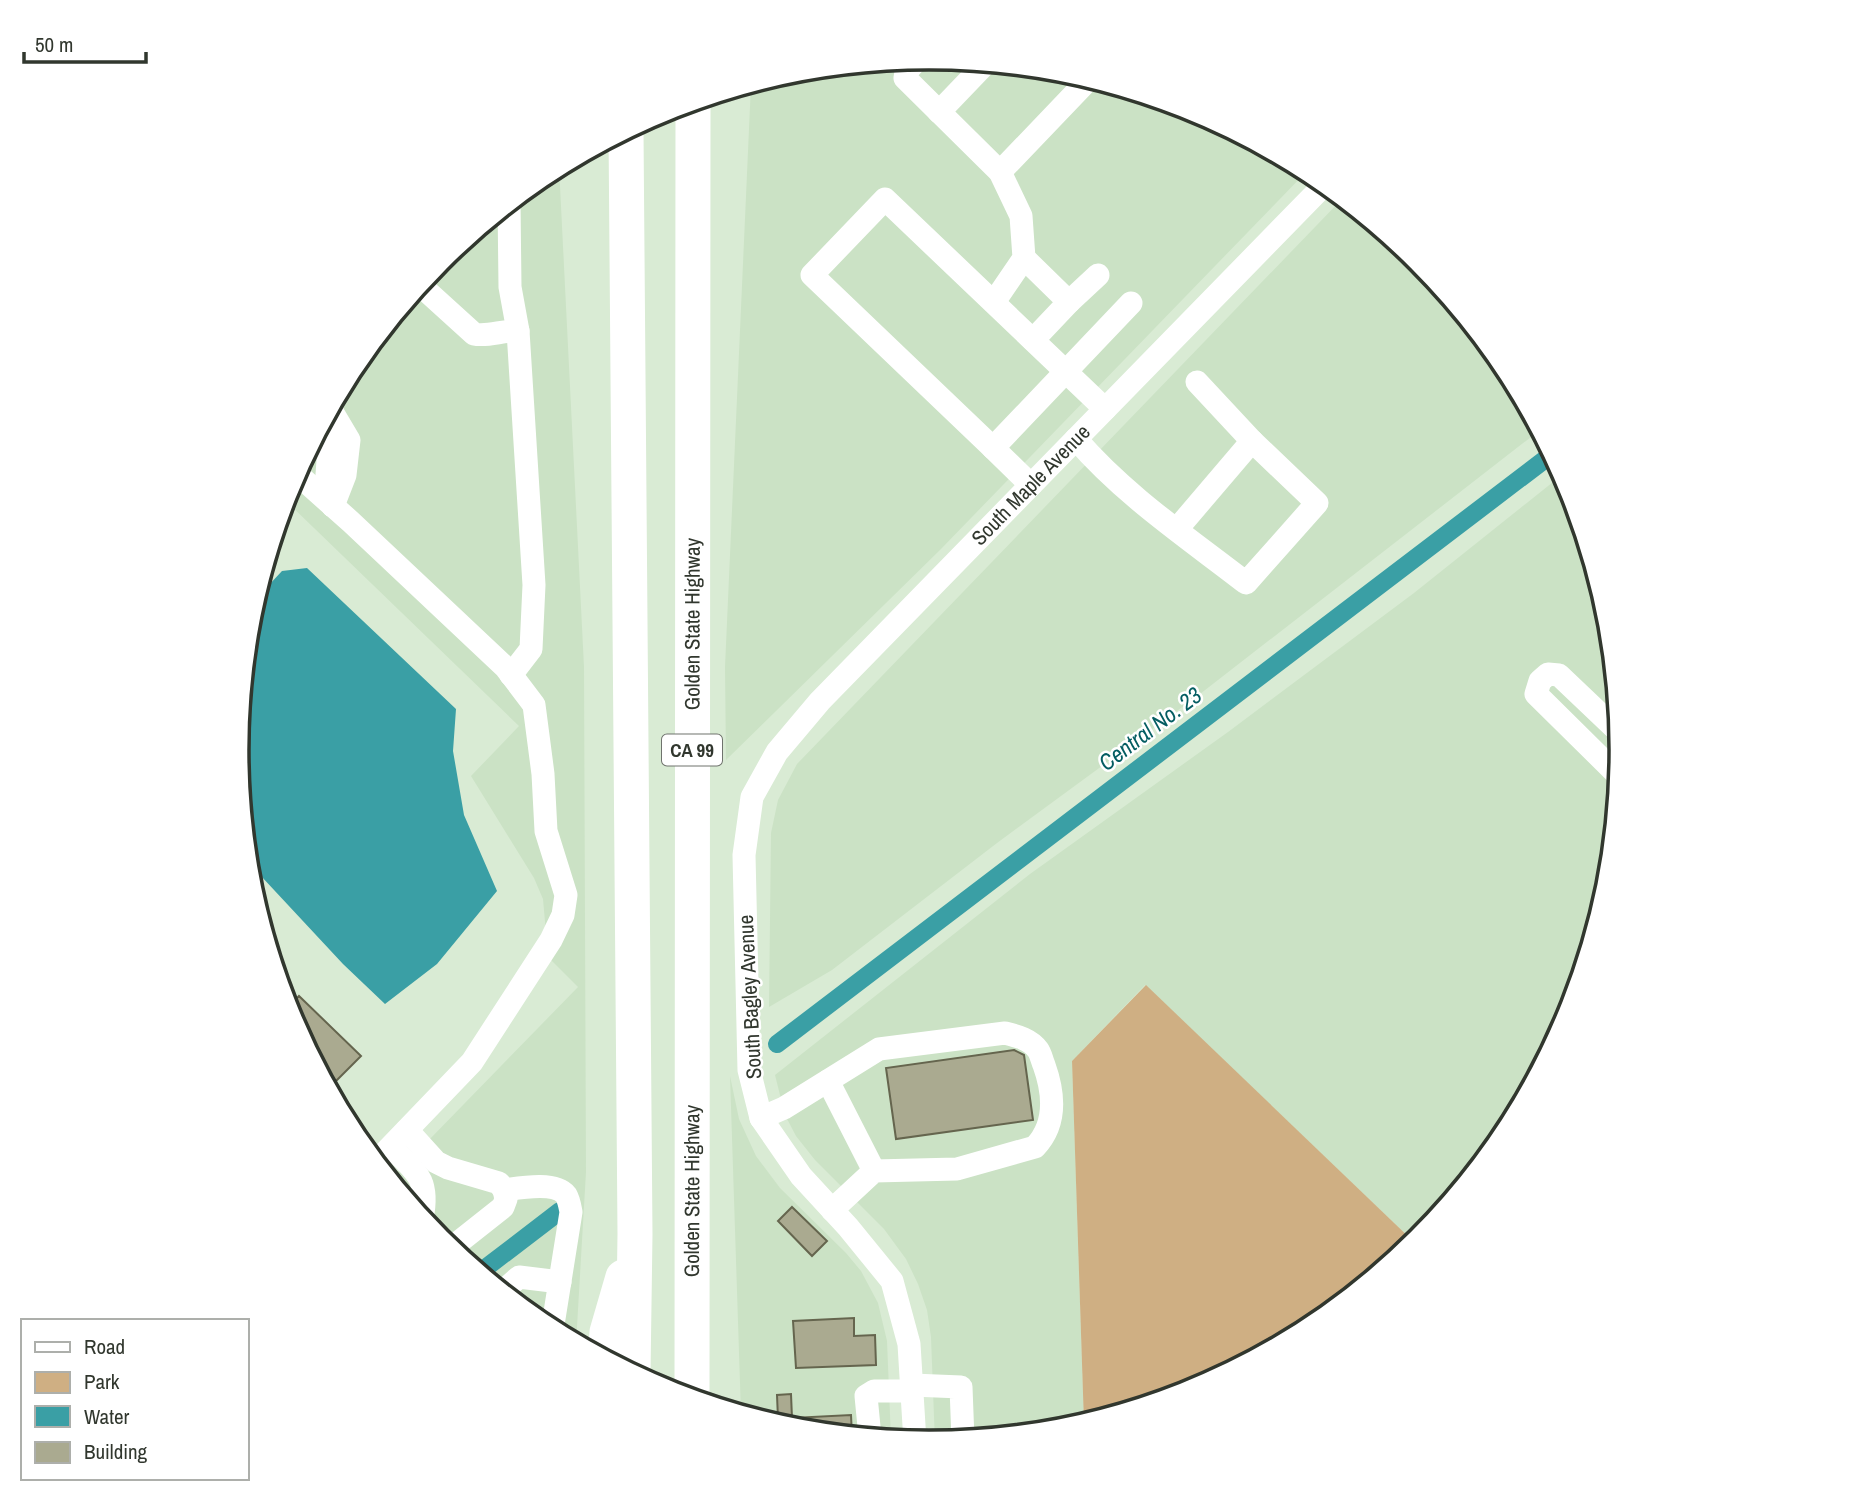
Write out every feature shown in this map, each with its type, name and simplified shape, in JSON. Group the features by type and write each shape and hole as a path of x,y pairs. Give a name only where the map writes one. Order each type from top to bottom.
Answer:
{"highway":[{"name":"Golden State Highway","path":"692,1388 693,113"},
{"name":"CA 99","path":"626,141 635,1234 633,1363"},
{"path":"606,1349 607,1332 635,1234"}],"street":[{"path":"907,70 905,78 1000,172 1021,216 1024,258 994,302"},
{"path":"939,111 978,71"},
{"path":"1000,172 1081,87"},
{"name":"South Maple Avenue","path":"752,797 777,752 820,701 1317,192"},
{"path":"1031,485 812,275 886,199 1105,410"},
{"path":"509,216 510,287 518,331 534,585 531,649 511,675"},
{"path":"1024,258 1069,302"},
{"path":"1033,340 1098,275"},
{"path":"427,292 474,334 483,336 504,330 518,331"},
{"path":"993,448 1131,303"},
{"path":"1076,439 1140,501 1246,583 1317,503 1252,441 1197,382"},
{"path":"333,506 345,475 349,440 336,418"},
{"path":"324,440 329,446 326,489 333,506"},
{"path":"1177,529 1252,441"},
{"path":"304,481 511,675 534,705 543,774 546,831 566,895 563,915 551,940 472,1062 383,1155 420,1176 424,1187 423,1205"},
{"path":"1609,722 1559,675 1548,674 1540,681 1536,694 1609,766"},
{"name":"South Bagley Avenue","path":"752,797 744,855 750,1070 761,1118 801,1177 892,1281 909,1344 914,1431"},
{"path":"761,1118 784,1108 879,1049 1005,1033 1025,1038 1038,1051 1052,1100 1051,1121 1044,1137 1035,1147 957,1169 874,1171 832,1210"},
{"path":"828,1081 874,1171"},
{"path":"407,1130 436,1162 459,1172 499,1183 504,1190 506,1199 503,1207 459,1242"},
{"path":"504,1190 538,1185 562,1192 569,1204 554,1318"},
{"path":"509,1285 519,1277 560,1282"},
{"path":"869,1428 866,1396 874,1391 961,1387 963,1430"}],"shaded area":[{"path":"884,71 974,71 1018,76 1062,83 1148,106 1230,140 1299,180 941,549 726,760 725,667 751,94 796,83"},
{"path":"560,180 584,667 586,1172 577,1332 480,1262 448,1232 396,1174 578,987 542,951 546,933 543,899 534,878 471,776 519,726 293,508 340,410 389,336 417,302 480,239"},
{"path":"1336,206 1378,239 1441,302 1495,372 1532,436 1200,694 997,843 832,970 769,1007 771,833 778,800 797,764"},
{"path":"1554,481 1586,574 1604,662 1610,750 1608,795 1604,839 1586,927 1558,1011 1518,1091 1469,1165 1407,1235 1145,985 1072,1061 1084,1413 1018,1425 935,1431 931,1337 927,1310 918,1284 906,1259 884,1229 815,1160 796,1136 785,1115 775,1075 1030,874 1228,732 1414,593"},
{"path":"730,1076 739,1119 756,1156 780,1188 861,1271 878,1303 887,1341 891,1430 796,1418 741,1404"}],"green space":[{"path":"1146,985 1407,1235 1343,1290 1269,1340 1189,1379 1148,1395 1084,1413 1072,1061"}],"water":[{"path":"307,568 456,709 453,751 464,815 497,891 437,964 385,1004 343,964 261,876 250,795 250,706 254,662 270,584 282,571"}],"building":[{"path":"299,996 361,1056 335,1082 319,1051 296,999"},
{"path":"1014,1050 1024,1055 1033,1120 896,1139 886,1068"},
{"path":"792,1207 827,1241 812,1256 778,1221"},
{"path":"854,1318 854,1336 875,1335 876,1365 796,1368 793,1321"},
{"path":"791,1394 792,1417 778,1414 777,1395"},
{"path":"851,1415 852,1426 795,1418"}],"waterway":[{"name":"Central No. 23","path":"777,1044 1544,460"},
{"name":"Central No. 23","path":"487,1267 560,1211"}]}
